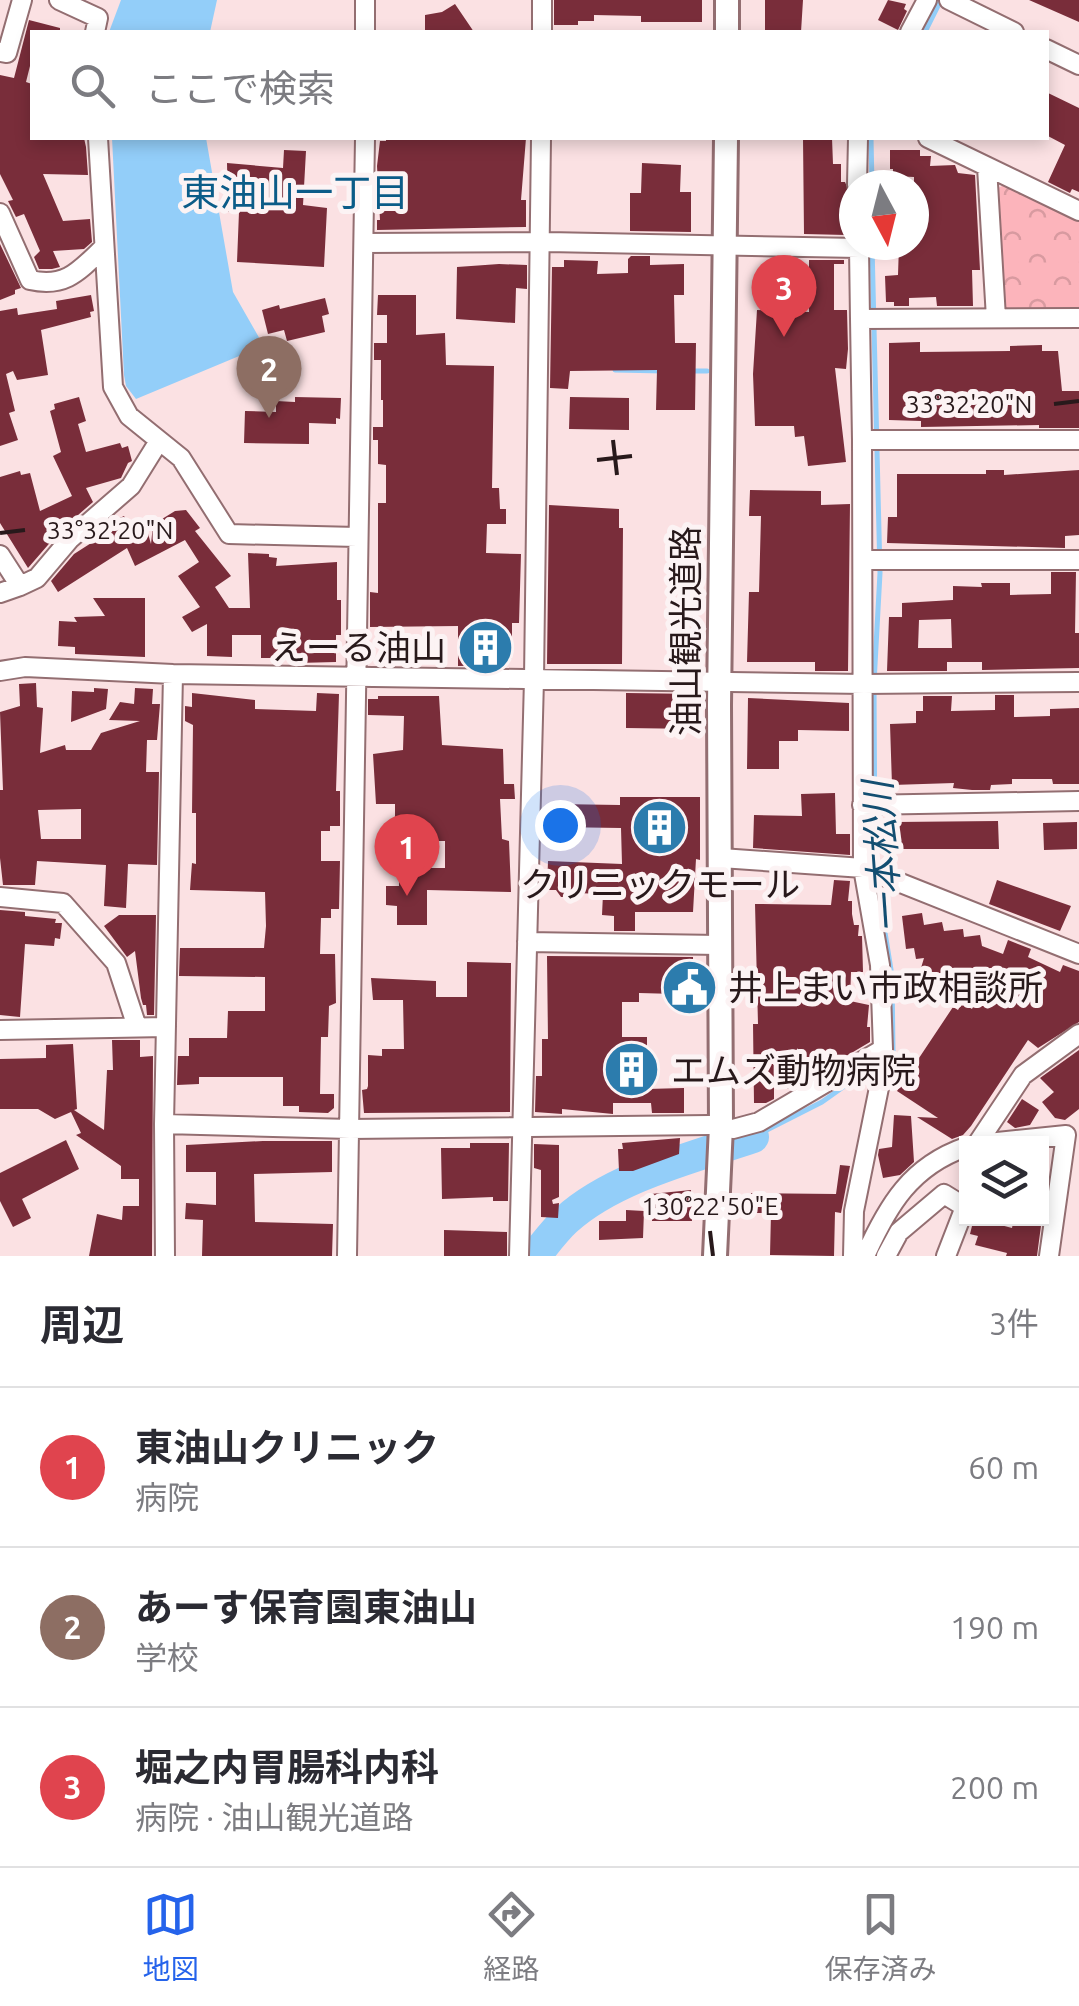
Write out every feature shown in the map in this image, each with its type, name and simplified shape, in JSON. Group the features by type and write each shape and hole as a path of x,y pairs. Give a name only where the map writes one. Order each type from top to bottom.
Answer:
{"main road":[{"path":"727,0 727,30"},
{"name":"油山観光道路","path":"715,1256 721,1127 719,682 726,140"}],"street":[{"path":"0,52 7,53 22,0"},
{"path":"59,0 97,25 106,0"},
{"path":"365,0 365,30"},
{"path":"542,0 542,30"},
{"path":"911,30 926,0"},
{"path":"950,0 1010,30"},
{"path":"1049,50 1079,65"},
{"path":"98,140 113,387 129,416 181,458 229,534 357,538"},
{"path":"347,1256 365,140"},
{"path":"519,1256 534,680 541,140"},
{"path":"857,170 858,140"},
{"path":"932,140 1079,211"},
{"path":"988,167 996,318"},
{"path":"0,213 30,280 51,285 77,273 104,248"},
{"path":"364,243 839,247"},
{"path":"853,1256 854,1211 882,1073 883,1049 873,872 870,319 861,260"},
{"path":"870,319 1079,318"},
{"path":"0,593 37,578 70,539 131,486 159,440"},
{"path":"871,440 1079,440"},
{"path":"0,555 20,586"},
{"path":"873,560 1079,560"},
{"path":"0,670 25,667 173,674 872,684 1079,682"},
{"path":"166,1256 164,1124 173,674"},
{"path":"872,805 1079,802"},
{"path":"721,858 873,872 1079,954"},
{"path":"0,898 64,903 116,963 137,1028"},
{"path":"528,942 719,945"},
{"path":"0,1030 166,1027"},
{"path":"983,1136 1023,1075 1079,1034"},
{"path":"164,1124 350,1129 721,1127 760,1122 883,1049"},
{"path":"1028,1136 1072,1129 1049,1256"},
{"path":"866,1256 885,1211 906,1187 928,1164 959,1150"},
{"path":"886,1256 899,1232 944,1194 965,1207 946,1256"}],"green space":[{"path":"1006,184 1079,220 1079,310 1006,309 999,304 996,189"}],"water":[{"path":"121,0 217,0 210,30 110,30"},
{"path":"112,140 206,140 233,292 261,341 256,349 136,399 126,386"}],"building":[{"path":"554,0 702,0 702,22 641,22 641,16 594,15 594,21 578,21 578,25 554,25"},
{"path":"765,0 803,0 801,30 765,30"},
{"path":"888,0 906,4 907,11 898,30 878,20"},
{"path":"1029,0 1079,0 1079,22"},
{"path":"455,4 473,30 425,30 425,15 442,12"},
{"path":"29,20 60,28 30,30 26,82 30,83 30,140 84,140 88,175 43,174 63,221 90,219 92,242 84,249 53,251 60,267 52,269 39,269 34,257 40,251 24,214 16,217 8,201 13,200 0,174 0,75 14,78"},
{"path":"1049,93 1079,108 1079,192 1072,189 1070,193 1048,182 1065,145 1049,137"},
{"path":"526,140 521,200 526,200 526,227 377,230 377,166 380,141"},
{"path":"803,140 832,140 833,164 841,164 839,235 804,234"},
{"path":"284,150 306,151 303,205 327,208 324,267 237,262 239,212 228,212 227,163 283,168"},
{"path":"890,150 920,150 920,156 931,156 930,166 955,165 958,173 975,175 980,270 972,270 973,306 937,306 936,297 909,298 909,306 886,302 885,276 898,275 898,260 929,260 929,170 890,169"},
{"path":"642,163 681,165 680,192 691,192 691,232 630,231 630,193 641,193"},
{"path":"0,244 21,288 0,300"},
{"path":"631,256 650,256 650,265 684,264 684,295 674,295 675,343 696,343 695,410 656,410 657,370 570,371 568,389 550,388 552,267 564,267 564,260 598,261 597,274 628,273"},
{"path":"809,260 844,260 844,264 834,264 834,310 847,310 846,369 835,368 846,462 808,466 804,436 795,437 794,426 755,426 757,310 809,312"},
{"path":"527,265 527,289 516,288 515,323 456,319 457,267"},
{"path":"91,295 91,317 41,330 48,375 17,380 13,371 6,374 15,411 9,413 18,440 0,446 0,311 17,308 18,315 57,309 56,301"},
{"path":"378,295 416,295 416,335 445,333 446,365 494,366 492,488 499,488 500,509 506,509 506,524 487,524 486,553 521,554 519,623 512,623 512,658 506,665 458,666 458,626 370,627 370,592 378,593 378,503 386,503 386,465 378,464 378,440 373,440 373,427 383,427 381,360 374,360 374,343 387,343 387,315 377,315"},
{"path":"325,298 329,314 322,316 325,332 287,341 284,330 268,334 262,310"},
{"path":"920,342 920,352 1010,351 1010,346 1042,345 1042,351 1058,351 1062,391 1079,391 1079,428 921,427 921,421 889,420 889,343"},
{"path":"79,397 86,421 78,424 86,452 120,443 122,448 128,446 132,461 121,478 86,488 93,502 70,522 51,531 54,538 28,568 0,523 0,477 20,471 21,475 30,473 40,511 72,496 53,456 61,452 50,411 55,409 54,404"},
{"path":"295,397 341,398 340,419 336,418 336,424 309,423 309,444 244,443 245,411 276,412 276,401 295,402"},
{"path":"570,397 629,398 629,430 569,429"},
{"path":"986,470 1004,470 1004,475 1079,470 1079,535 1065,536 1065,548 887,543 888,517 897,517 897,474 986,474"},
{"path":"750,490 821,491 821,505 850,504 848,671 815,671 815,662 747,662 749,592 759,592 761,516 749,516"},
{"path":"549,505 619,509 619,528 623,528 622,664 547,664"},
{"path":"186,510 200,528 195,531 231,576 215,587 229,608 250,608 248,553 269,554 277,558 276,566 337,562 341,635 336,635 336,662 297,663 297,658 261,658 261,635 232,635 232,657 207,656 207,624 192,632 182,617 200,607 178,576 199,562 185,540 135,566 127,548 58,592 51,581 74,554 99,538 96,533 105,525 124,516 135,537 147,530 151,544 153,525 175,511"},
{"path":"1051,572 1076,572 1079,668 982,670 982,662 947,662 947,671 887,671 889,617 902,617 902,603 953,600 953,586 982,587 981,583 1010,583 1010,595 1051,594","holes":["951,619 952,648 918,648 919,620"]},
{"path":"93,598 145,598 145,657 75,654 75,647 58,646 59,621 105,616"},
{"path":"36,683 37,707 43,708 40,753 65,745 66,750 91,750 101,733 140,721 109,720 120,702 134,704 135,688 153,689 152,704 160,704 157,740 147,740 146,772 159,772 157,865 128,864 126,908 104,906 106,865 37,861 35,885 3,885 0,712 20,706 19,684","holes":["81,809 81,839 41,839 38,810"]},
{"path":"94,688 108,689 106,709 71,722 72,691 94,692"},
{"path":"192,693 255,700 255,709 316,711 317,693 339,694 336,791 340,791 340,826 321,831 321,861 340,861 339,909 331,909 331,918 321,918 320,954 335,954 336,1003 329,1006 328,1037 321,1037 320,1094 334,1094 334,1108 328,1113 299,1112 299,1106 283,1106 283,1077 199,1077 199,1084 177,1085 178,1056 189,1056 189,1038 227,1038 228,1011 265,1011 265,977 179,976 180,948 264,948 266,926 265,892 190,890 192,863 196,864 196,813 192,813 193,725 185,721 185,706 192,707"},
{"path":"626,693 699,694 699,725 697,729 626,728"},
{"path":"995,695 1014,695 1014,717 1050,716 1050,709 1079,708 1079,784 1012,779 1012,784 991,785 990,790 953,788 954,783 892,785 890,724 916,723 916,711 923,711 923,696 952,696 951,711 995,710"},
{"path":"439,696 442,745 503,749 504,784 514,784 515,799 500,799 502,839 509,841 511,892 427,890 427,925 397,925 397,906 386,905 386,886 399,886 399,868 445,868 445,841 395,841 395,804 376,804 373,754 403,750 404,716 368,715 368,699"},
{"path":"748,698 849,703 849,731 798,730 798,741 779,741 779,769 747,769"},
{"path":"835,793 836,834 850,834 850,855 753,848 754,815 802,816 801,794"},
{"path":"620,797 700,797 700,860 696,859 693,912 635,912 635,931 614,931 614,916 602,915 603,894 561,897 556,890 547,890 548,861 622,864 621,828 555,827 556,804 620,805"},
{"path":"998,821 999,849 892,849 896,822"},
{"path":"1077,822 1077,849 1044,850 1043,823"},
{"path":"834,880 850,881 848,901 852,901 854,925 859,925 858,936 862,936 863,972 851,972 850,1001 869,1005 870,1042 814,1075 797,1048 797,1085 791,1089 774,1088 774,1099 754,1103 753,1024 758,1024 755,904 831,905"},
{"path":"997,880 1071,906 1060,931 989,904"},
{"path":"0,910 25,912 25,916 62,923 60,939 55,938 54,946 25,944 20,1017 0,1015"},
{"path":"922,913 924,925 942,922 944,931 963,929 964,937 980,935 982,946 1003,954 1008,940 1031,949 1028,957 1060,972 1063,965 1079,971 1079,1022 1038,1048 1028,1040 971,1126 952,1139 917,1117 938,1118 897,1091 953,1007 958,1010 962,1003 972,1009 990,970 944,976 921,968 924,958 916,959 914,948 906,949 902,916"},
{"path":"119,915 156,915 154,1015 147,1015 143,1005 135,951 127,957 104,926"},
{"path":"547,956 693,957 693,1008 676,1008 676,994 639,993 639,1002 622,1002 622,1037 647,1037 647,1089 684,1088 684,1113 652,1113 651,1103 613,1103 613,1114 562,1109 562,1114 535,1112 536,1076 542,1076 542,1039 548,1039"},
{"path":"467,962 511,963 510,1112 364,1113 362,1090 368,1086 368,1055 382,1056 382,1049 404,1049 403,1000 373,1000 371,978 436,981 436,997 467,997"},
{"path":"112,1040 140,1040 140,1057 153,1056 152,1256 89,1256 97,1214 122,1220 123,1206 139,1206 139,1179 121,1179 121,1166 76,1135 81,1133 71,1112 55,1119 38,1109 0,1109 0,1059 46,1058 46,1045 73,1044 77,1109 74,1110 104,1130 107,1070 113,1070"},
{"path":"1079,1050 1079,1109 1065,1120 1055,1118 1042,1102 1054,1092 1040,1078"},
{"path":"1022,1099 1039,1110 1030,1125 1015,1128 1007,1122"},
{"path":"894,1115 911,1116 914,1162 900,1175 883,1178 879,1149 892,1147"},
{"path":"680,1138 679,1154 633,1171 619,1171 618,1149 623,1149 622,1143"},
{"path":"66,1140 79,1169 22,1199 31,1218 13,1227 0,1201 0,1173"},
{"path":"332,1141 332,1172 254,1174 255,1222 333,1224 332,1256 202,1256 203,1220 185,1219 186,1203 216,1205 216,1172 186,1172 186,1145"},
{"path":"470,1143 509,1143 508,1201 493,1201 493,1197 442,1199 441,1148 470,1148"},
{"path":"534,1144 559,1145 559,1197 552,1200 553,1204 559,1203 558,1218 541,1217 541,1170 534,1168"},
{"path":"840,1165 850,1166 841,1213 835,1212 834,1256 770,1255 771,1213 751,1213 751,1193 836,1194"},
{"path":"691,1190 692,1221 652,1221 651,1194"},
{"path":"626,1210 644,1211 643,1238 599,1240 599,1221 626,1221"},
{"path":"972,1226 1041,1226 1037,1256 1006,1256 1007,1253 975,1245 978,1236 970,1234"},
{"path":"444,1230 507,1232 507,1256 444,1256"}],"waterway":[{"name":"一本松川","path":"926,30 941,0"},
{"name":"一本松川","path":"871,140 872,170"},
{"name":"一本松川","path":"872,260 880,573 874,683 875,866"},
{"path":"615,370 664,371"},
{"path":"690,371 707,371"},
{"name":"一本松川","path":"876,877 892,976 893,1051 886,1056"},
{"name":"一本松川","path":"753,1137 822,1102 877,1063"},
{"name":"一本松川","path":"535,1256 566,1220 607,1192 655,1170 753,1137"},
{"path":"528,1234 528,1247 537,1254"}],"place":[{"name":"堀之内胃腸科内科","path":"784,337"},
{"name":"あーす保育園東油山","path":"269,418"},
{"name":"えーる油山","path":"485,647"},
{"name":"クリニックモール","path":"660,828"},
{"name":"東油山クリニック","path":"407,896"},
{"name":"井上まい市政相談所","path":"689,987"},
{"name":"エムズ動物病院","path":"632,1070"}],"district":[{"name":"東油山一丁目","path":"295,192"}]}
